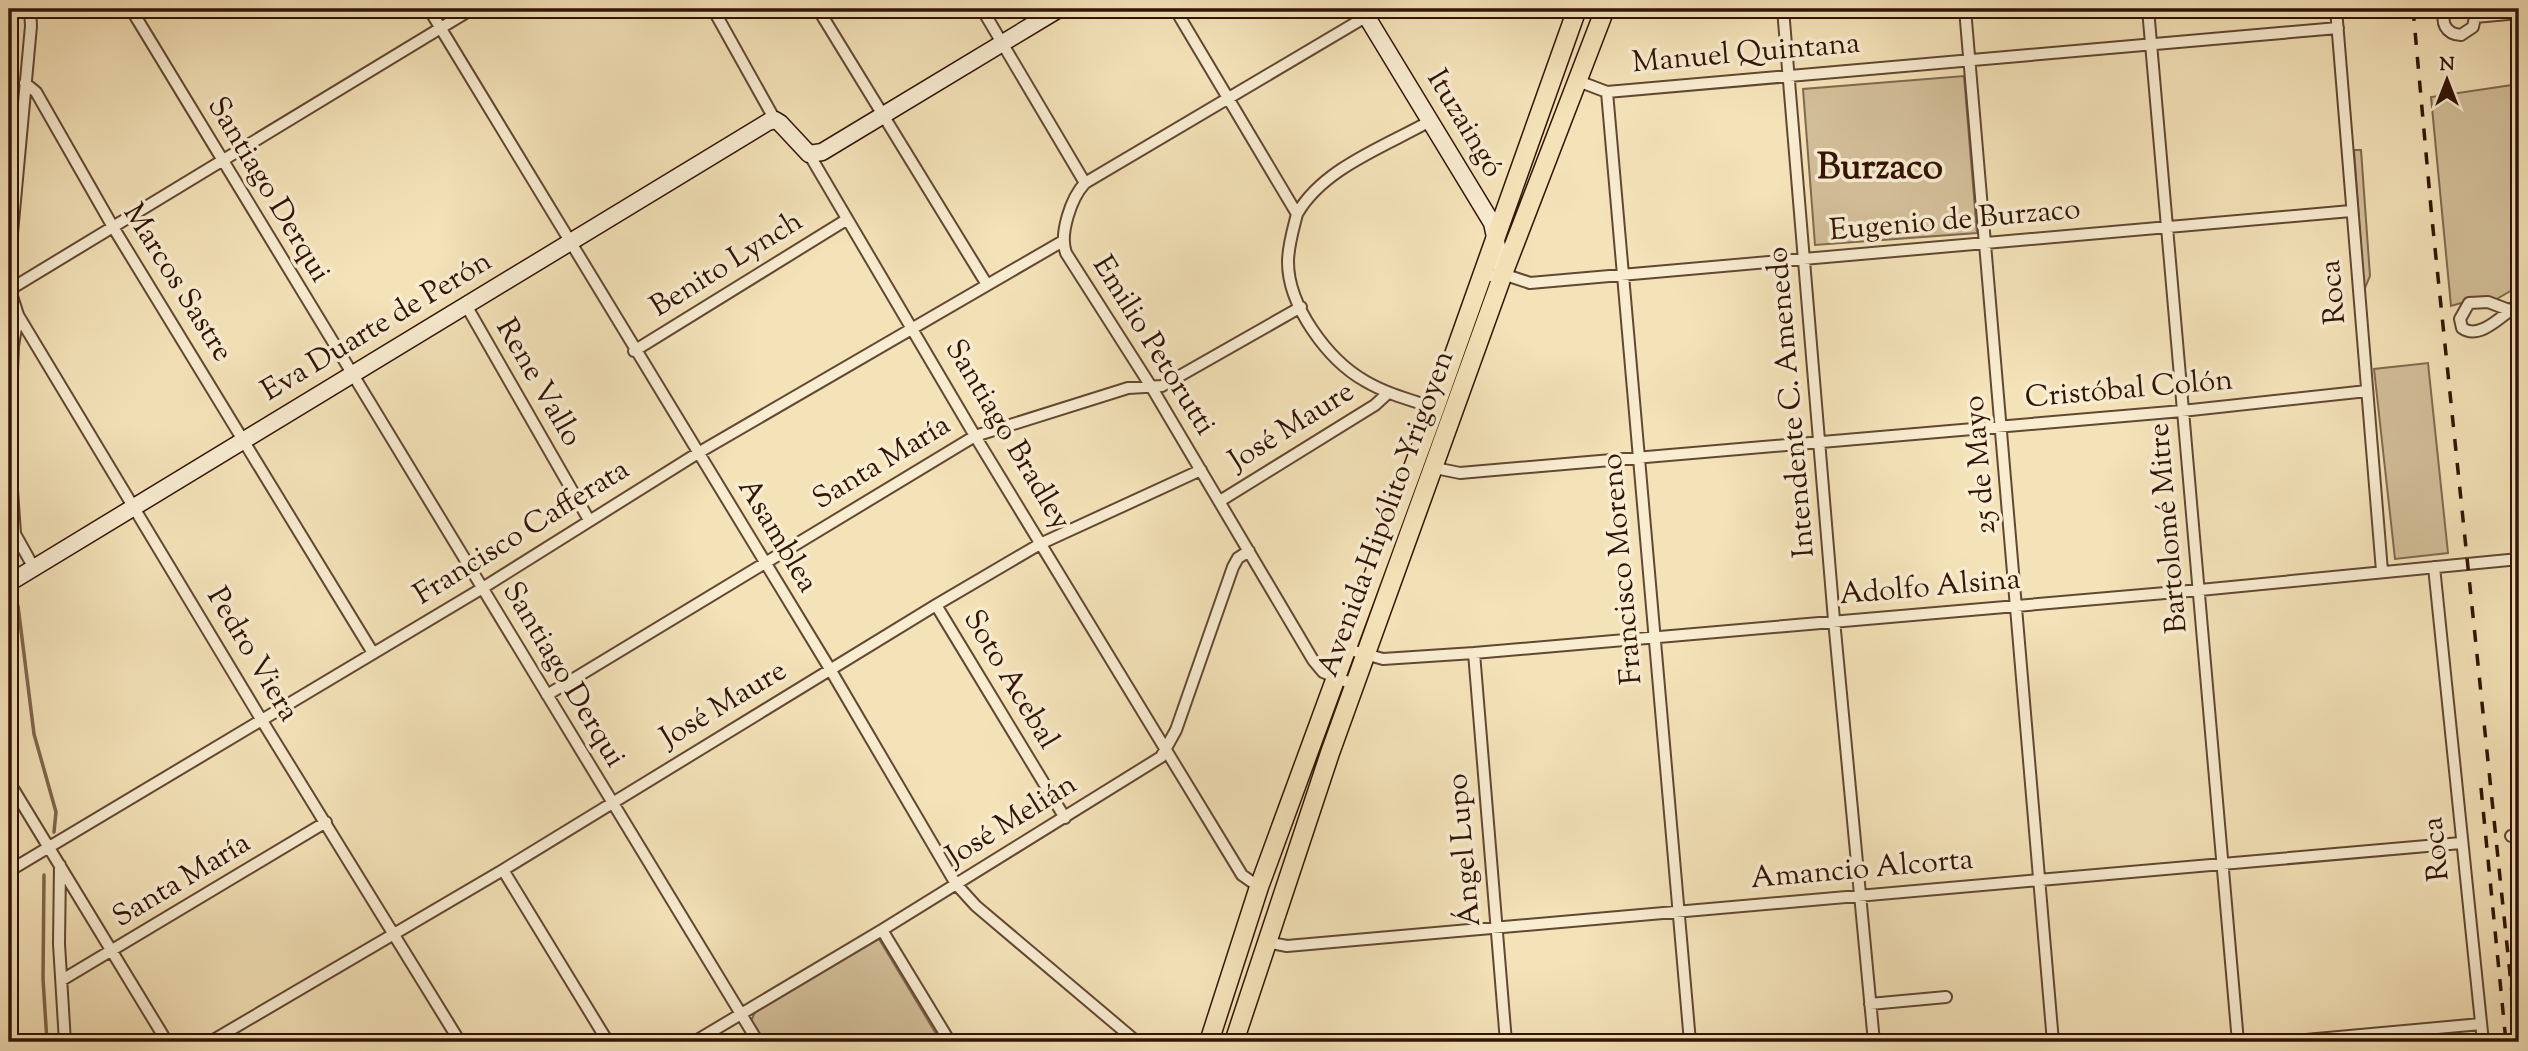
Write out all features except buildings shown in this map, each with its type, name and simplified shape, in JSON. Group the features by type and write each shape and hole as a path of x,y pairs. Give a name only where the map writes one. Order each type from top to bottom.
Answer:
{"main road":[{"name":"Avenida Hipólito Yrigoyen","path":"1209,1042 1259,887 1435,408 1577,9"},
{"name":"Avenida Hipólito Yrigoyen","path":"1234,1042 1355,685 1503,274 1605,9"}],"street":[{"path":"9,266 30,9"},
{"name":"Santiago Derqui","path":"131,9 758,1042"},
{"name":"Asamblea","path":"429,9 634,351 830,669 956,884 976,906 1137,1042"},
{"path":"9,288 472,9"},
{"name":"Santiago Bradley","path":"713,9 775,120 809,154 910,328 1242,875 1259,887"},
{"path":"818,9 986,283"},
{"path":"982,9 1085,183 1369,11"},
{"path":"809,154 822,152 1059,9"},
{"path":"1175,9 1297,214"},
{"name":"Intendente C. Amenedo","path":"1783,9 1834,620 1874,1042"},
{"name":"25 de Mayo","path":"1965,9 2019,605 2053,1042"},
{"name":"Bartolomé Mitre","path":"2148,9 2238,1042"},
{"name":"Roca","path":"2336,9 2382,571"},
{"path":"2447,9 2444,15 2445,26 2456,35 2470,31 2473,13 2519,13"},
{"name":"Ituzaingó","path":"1369,11 1496,234 1503,274"},
{"name":"Manuel Quintana","path":"1578,81 1606,92 2338,28"},
{"name":"Marcos Sastre","path":"25,83 36,92 113,227 246,440 373,653"},
{"name":"Francisco Moreno","path":"1606,92 1690,1042"},
{"name":"Eva Duarte de Perón","path":"14,580 775,120"},
{"path":"1430,121 1328,179 1304,201 1297,214 1288,264 1292,288 1301,307 1336,359 1357,376 1388,393 1435,408"},
{"name":"Emilio Petorutti","path":"1085,183 1079,189 1063,241 1066,253 1152,388 1313,660 1323,672 1355,685"},
{"name":"Eugenio de Burzaco","path":"1482,277 1503,274 1530,283 2351,211"},
{"name":"Benito Lynch","path":"634,351 846,220"},
{"name":"Francisco Cafferata","path":"9,871 481,589 698,453 986,283 1063,241"},
{"name":"Pedro Viera","path":"9,288 18,315 261,719 460,1042"},
{"name":"Rene Vallo","path":"467,307 589,520"},
{"name":"Santa María","path":"547,695 975,436 1128,388 1152,388 1169,383 1301,307"},
{"path":"18,315 13,346 9,446 15,534 34,568"},
{"name":"Cristóbal Colón","path":"1435,468 1460,473 2182,411 2367,391"},
{"name":"José Maure","path":"1220,501 1375,405 1388,393"},
{"name":"José Maure","path":"210,1042 503,870 830,669 1040,544 1201,470"},
{"path":"1166,751 1233,567 1249,551"},
{"name":"Adolfo Alsina","path":"1347,649 1383,659 1474,653 2200,590 2519,559"},
{"name":"Roca","path":"2434,567 2483,1042"},
{"name":"Soto Acebal","path":"936,605 1065,817"},
{"name":"Ángel Lupo","path":"1474,653 1506,1042"},
{"name":"José Melián","path":"694,1042 1155,762 1166,751"},
{"path":"9,782 167,1042"},
{"name":"Santa María","path":"62,980 326,822"},
{"name":"Amancio Alcorta","path":"1266,942 1287,946 2461,844"},
{"path":"60,864 58,912 65,1042"},
{"path":"503,870 608,1042"},
{"path":"882,930 950,1042"},
{"path":"1870,1004 1946,997"},
{"path":"2283,1042 2481,1024"}],"shaded area":[{"path":"1964,76 1977,233 1815,245 1803,89"},
{"path":"2519,84 2519,286 2495,300 2479,298 2451,306 2431,97"},
{"path":"2354,150 2361,150 2370,276 2364,290"},
{"path":"2428,363 2448,553 2395,559 2374,369"},
{"path":"879,939 941,1042 764,1042 751,1021 755,1012"}],"waterway":[{"path":"9,47 12,13"},
{"path":"12,587 18,606 34,734 56,812 54,832"},
{"path":"44,875 43,979 47,1042"}],"railway":[{"path":"2413,9 2432,219 2517,1042"},
{"path":"2481,788 2506,1042"}],"district":[{"name":"Burzaco","path":"1880,169"}]}
